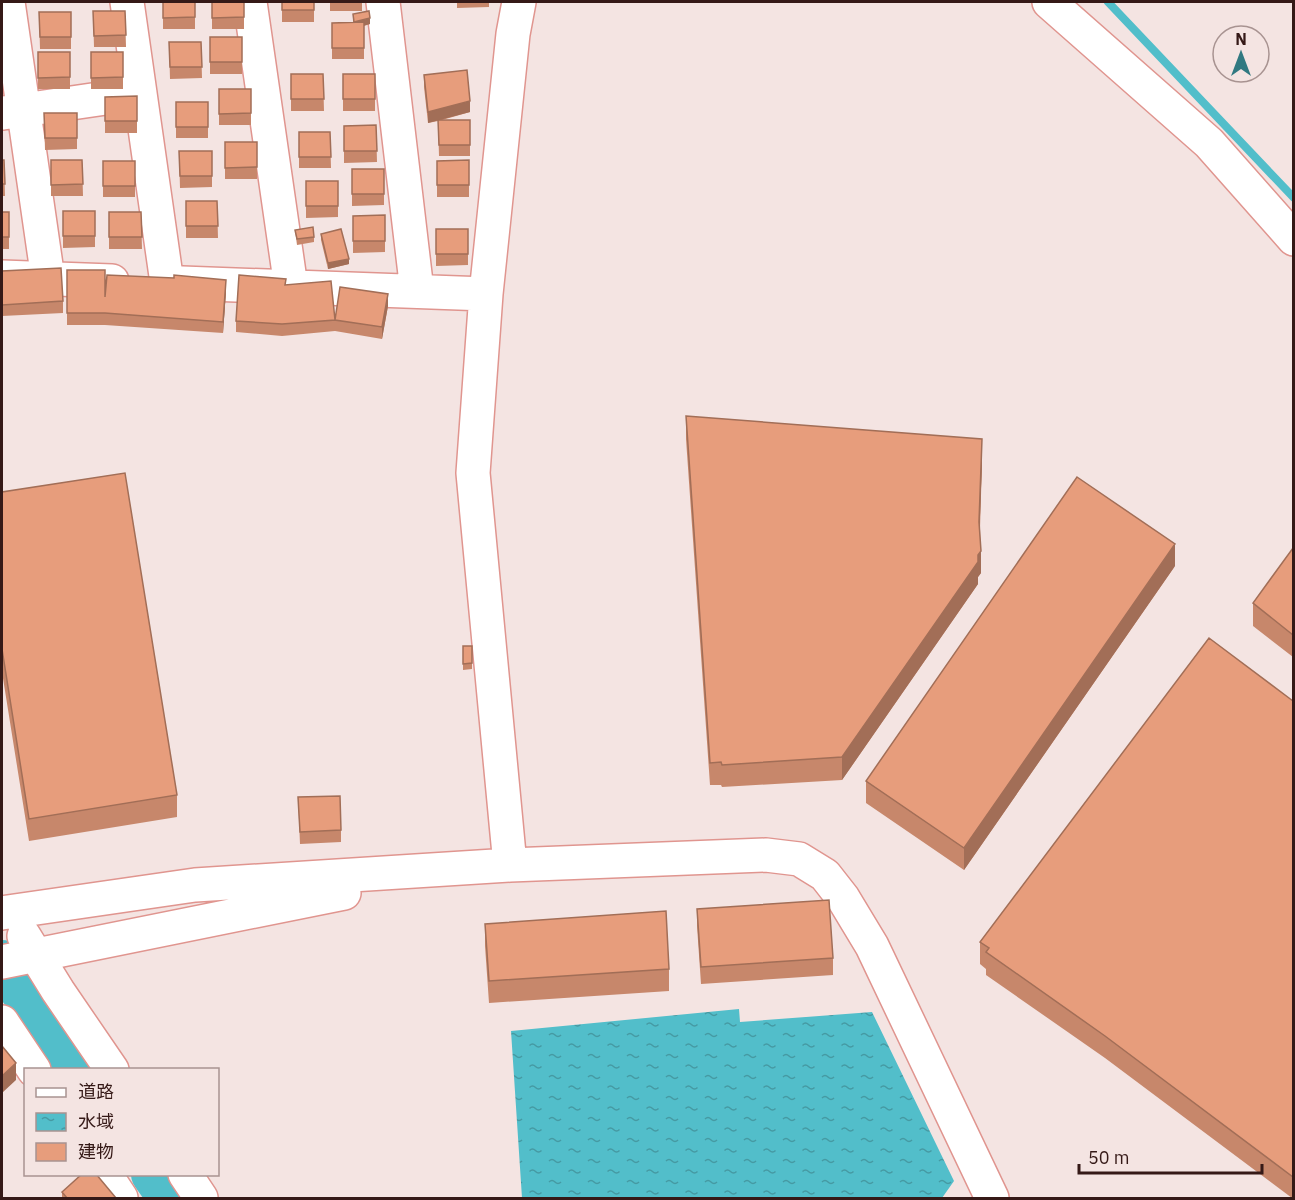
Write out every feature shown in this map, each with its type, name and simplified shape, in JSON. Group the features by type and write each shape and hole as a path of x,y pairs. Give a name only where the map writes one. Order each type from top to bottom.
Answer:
{"street":[{"path":"2,2 8,2 13,111 48,279"},
{"path":"128,2 167,283"},
{"path":"250,2 291,287"},
{"path":"383,2 417,291"},
{"path":"510,865 473,473 486,294 513,34 519,2"},
{"path":"1049,2 1209,143 1293,239"},
{"path":"13,111 140,93"},
{"path":"2,276 486,294"},
{"path":"111,1068 4,909 195,885 510,865 766,855 799,859 825,875 843,898 872,946 992,1198"},
{"path":"2,962 463,868"},
{"path":"2,1022 33,1068"},
{"path":"106,1176 121,1198"},
{"path":"186,1176 201,1198"}],"water":[{"path":"739,1009 740,1022 872,1012 954,1181 942,1198 522,1198 511,1031"}],"building":[{"path":"163,2 195,2 195,17 163,18"},
{"path":"212,2 244,2 244,17 212,18"},
{"path":"282,2 314,2 314,10 282,10"},
{"path":"93,11 125,11 126,35 94,36"},
{"path":"369,11 370,18 354,22 353,14"},
{"path":"39,12 71,12 71,37 40,37"},
{"path":"364,22 364,48 332,48 332,23"},
{"path":"210,37 242,37 242,62 210,62"},
{"path":"169,42 201,42 202,67 170,67"},
{"path":"38,52 70,52 70,77 38,78"},
{"path":"91,52 123,52 123,77 91,78"},
{"path":"467,70 470,101 428,112 424,75"},
{"path":"291,74 323,74 324,99 291,99"},
{"path":"343,74 375,74 375,99 343,99"},
{"path":"219,89 251,89 251,113 219,114"},
{"path":"137,96 137,121 105,121 105,97"},
{"path":"176,102 208,102 208,127 176,127"},
{"path":"44,113 77,113 77,138 45,138"},
{"path":"438,120 470,120 470,145 439,145"},
{"path":"376,125 377,151 344,151 344,126"},
{"path":"299,132 330,132 331,157 299,157"},
{"path":"225,142 257,142 257,167 225,168"},
{"path":"179,151 212,151 212,176 180,176"},
{"path":"2,160 4,160 5,184 2,184"},
{"path":"51,160 82,160 83,184 51,185"},
{"path":"469,160 469,185 437,185 437,161"},
{"path":"103,161 135,161 135,186 103,186"},
{"path":"352,169 384,169 384,194 352,194"},
{"path":"306,181 338,181 338,206 306,206"},
{"path":"186,201 217,201 218,226 186,226"},
{"path":"63,211 95,211 95,236 63,236"},
{"path":"2,212 9,212 9,237 2,237"},
{"path":"109,212 141,212 142,237 109,237"},
{"path":"385,215 385,241 353,241 353,216"},
{"path":"313,227 314,237 297,239 295,230"},
{"path":"341,229 349,259 328,263 321,234"},
{"path":"436,229 468,229 468,254 436,254"},
{"path":"61,268 63,301 2,305 2,271"},
{"path":"67,270 105,270 105,297 107,275 174,278 174,275 226,280 223,322 105,313 67,313"},
{"path":"239,275 286,279 285,285 331,281 335,320 282,324 236,321"},
{"path":"340,287 388,294 382,327 335,320"},
{"path":"686,416 982,439 979,522 981,551 978,555 978,562 842,757 722,765 721,762 710,763"},
{"path":"125,473 177,795 29,819 2,649 2,492"},
{"path":"1077,477 1175,544 964,848 866,781"},
{"path":"1293,548 1293,635 1253,603"},
{"path":"1209,638 1293,701 1293,1177 1105,1036 986,952 989,948 980,942"},
{"path":"463,646 472,646 472,663 463,664"},
{"path":"340,796 341,830 300,832 298,797"},
{"path":"829,900 833,958 701,967 697,909"},
{"path":"666,911 669,969 489,981 485,924"},
{"path":"2,1046 16,1063 2,1076"},
{"path":"80,1176 98,1176 116,1198 67,1198 62,1192"}],"waterway":[{"path":"1108,2 1294,198"},
{"path":"2,962 76,1068"},
{"path":"154,1176 170,1198"}]}
